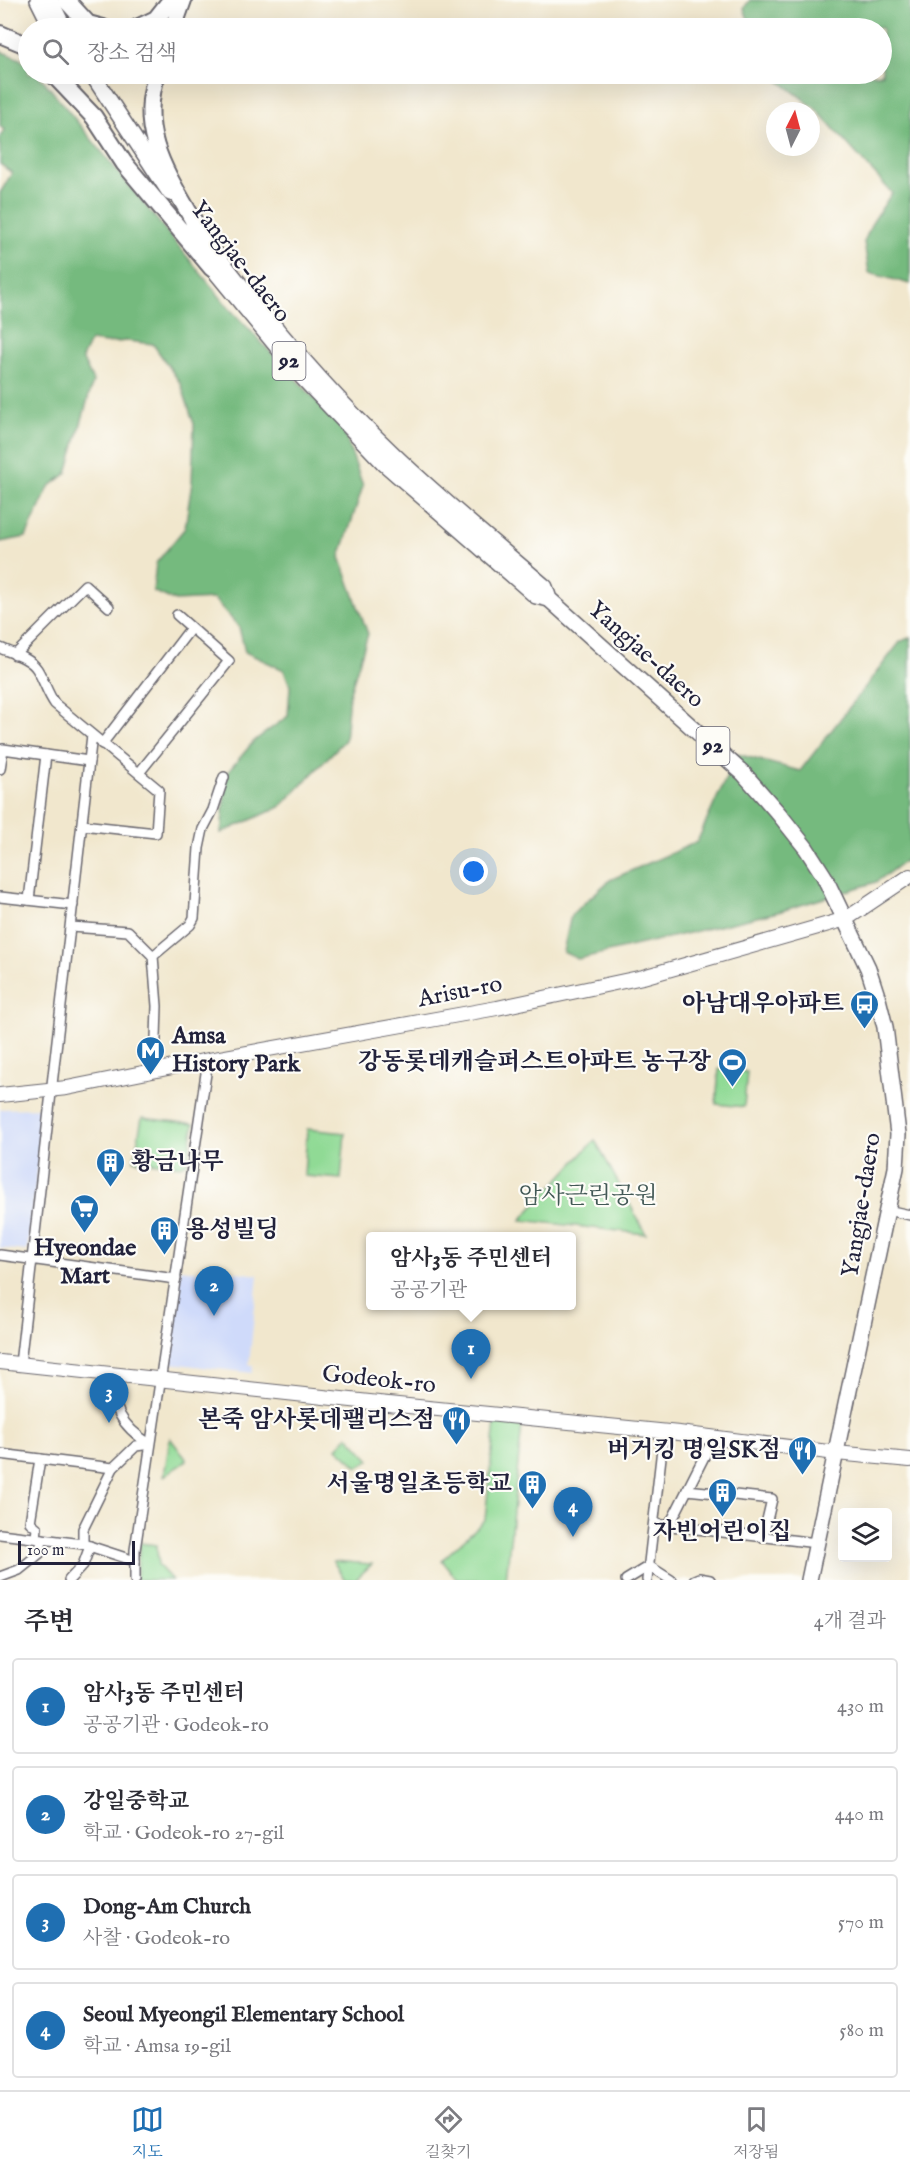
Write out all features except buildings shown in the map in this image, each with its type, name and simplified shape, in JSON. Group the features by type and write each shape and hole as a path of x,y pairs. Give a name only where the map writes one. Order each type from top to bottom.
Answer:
{"highway":[{"path":"66,0 87,18"},
{"path":"157,18 179,1"},
{"path":"175,18 179,1"},
{"path":"0,34 18,42"},
{"path":"63,84 94,117 124,163 212,268"},
{"path":"155,84 149,110 151,133 156,152 201,234"}],"main road":[{"path":"38,0 47,18"},
{"path":"50,0 59,18"},
{"name":"Yangjae-daero","path":"87,84 155,188 212,268 303,378 385,464 536,596 549,599 757,787 806,848 824,876 846,920 868,968 878,999 889,1056 898,1134 896,1168 809,1580"},
{"name":"Yangjae-daero","path":"98,84 147,159 201,234 252,300 304,361 393,454 545,587 549,599"},
{"name":"Arisu-ro","path":"0,1095 52,1090 497,1008 643,977 846,920 910,876"},
{"name":"Godeok-ro","path":"0,1362 377,1403 664,1431 910,1460"}],"street":[{"path":"15,655 85,585 109,607"},
{"path":"139,773 230,661 177,615"},
{"path":"102,744 191,628"},
{"path":"0,648 29,661 37,668 55,704 159,790 156,833 82,825"},
{"path":"20,1364 92,735"},
{"path":"0,769 3,749 89,761"},
{"path":"29,900 46,755"},
{"path":"153,956 190,925 194,918 199,848 203,829 213,810 224,777"},
{"path":"0,897 73,905"},
{"path":"71,927 128,931 153,956 157,1006 155,1071"},
{"path":"135,1580 135,1561 150,1444 208,1060"},
{"path":"887,1210 910,1215"},
{"path":"0,1255 176,1279"},
{"path":"111,1374 112,1396 122,1421 137,1437 150,1444"},
{"path":"647,1580 664,1431"},
{"path":"669,1526 714,1437"},
{"path":"69,1580 83,1565 86,1545 84,1529 113,1468 136,1446 150,1444"},
{"path":"0,1454 113,1468"},
{"path":"0,1577 19,1570 40,1553 37,1528 30,1522 40,1459"},
{"path":"687,1490 772,1499 763,1537"},
{"path":"654,1524 817,1543"},
{"path":"0,1534 86,1545 135,1561"},
{"path":"626,1580 649,1566"},
{"path":"649,1566 671,1580"},
{"path":"694,1580 699,1578 710,1580"}],"shaded area":[{"path":"46,1108 27,1251 0,1248 0,1109"},
{"path":"180,1269 215,1273 216,1269 258,1275 249,1365 253,1366 252,1373 170,1363 167,1358"}],"green space":[{"path":"750,0 910,0 910,284 869,273 864,242 872,223 892,193 820,114 820,102 807,102 783,84 892,84 892,18 748,18 744,8"},
{"path":"0,51 18,58 18,84 46,84 229,308 343,429 363,486 340,557 368,634 349,695 345,740 280,807 221,833 227,773 254,741 288,716 290,686 284,670 245,652 239,627 214,599 175,601 153,591 156,563 185,528 192,482 194,424 181,384 153,344 90,341 82,358 93,381 67,473 49,487 26,537 0,542 0,193 12,173 0,164 0,137 4,130 0,126"},
{"path":"910,637 910,857 876,882 778,912 578,959 563,952 571,915 610,880 697,842 737,754 800,771 900,642"},
{"name":"강동롯데캐슬퍼스트아파트 농구장","path":"719,1069 747,1072 744,1107 716,1104"},
{"path":"142,1118 194,1124 187,1163 181,1166 134,1160"},
{"path":"307,1129 345,1133 341,1179 304,1176"},
{"name":"암사근린공원","path":"595,1140 646,1234 521,1220"},
{"path":"495,1422 522,1425 506,1580 457,1580 442,1560 485,1520"},
{"path":"348,1436 370,1460 358,1467 337,1448"},
{"path":"170,1438 187,1460 164,1476"},
{"path":"140,1543 157,1545 158,1565 172,1580 136,1580"},
{"path":"333,1561 372,1564 355,1580 345,1580"}],"place":[{"name":"아남대우아파트","path":"865,1030"},
{"name":"Amsa History Park","path":"151,1076"},
{"name":"강동롯데캐슬퍼스트아파트 농구장","path":"732,1088"},
{"name":"황금나무","path":"110,1188"},
{"name":"Hyeondae Mart","path":"85,1234"},
{"name":"용성빌딩","path":"165,1256"},
{"name":"강일중학교","path":"214,1316"},
{"name":"암사3동 주민센터","path":"471,1379"},
{"name":"Dong-Am Church","path":"109,1423"},
{"name":"본죽 암사롯데팰리스점","path":"456,1446"},
{"name":"버거킹 명일SK점","path":"802,1476"},
{"name":"서울명일초등학교","path":"533,1510"},
{"name":"자빈어린이집","path":"722,1518"},
{"name":"Seoul Myeongil Elementary School","path":"573,1537"}]}
